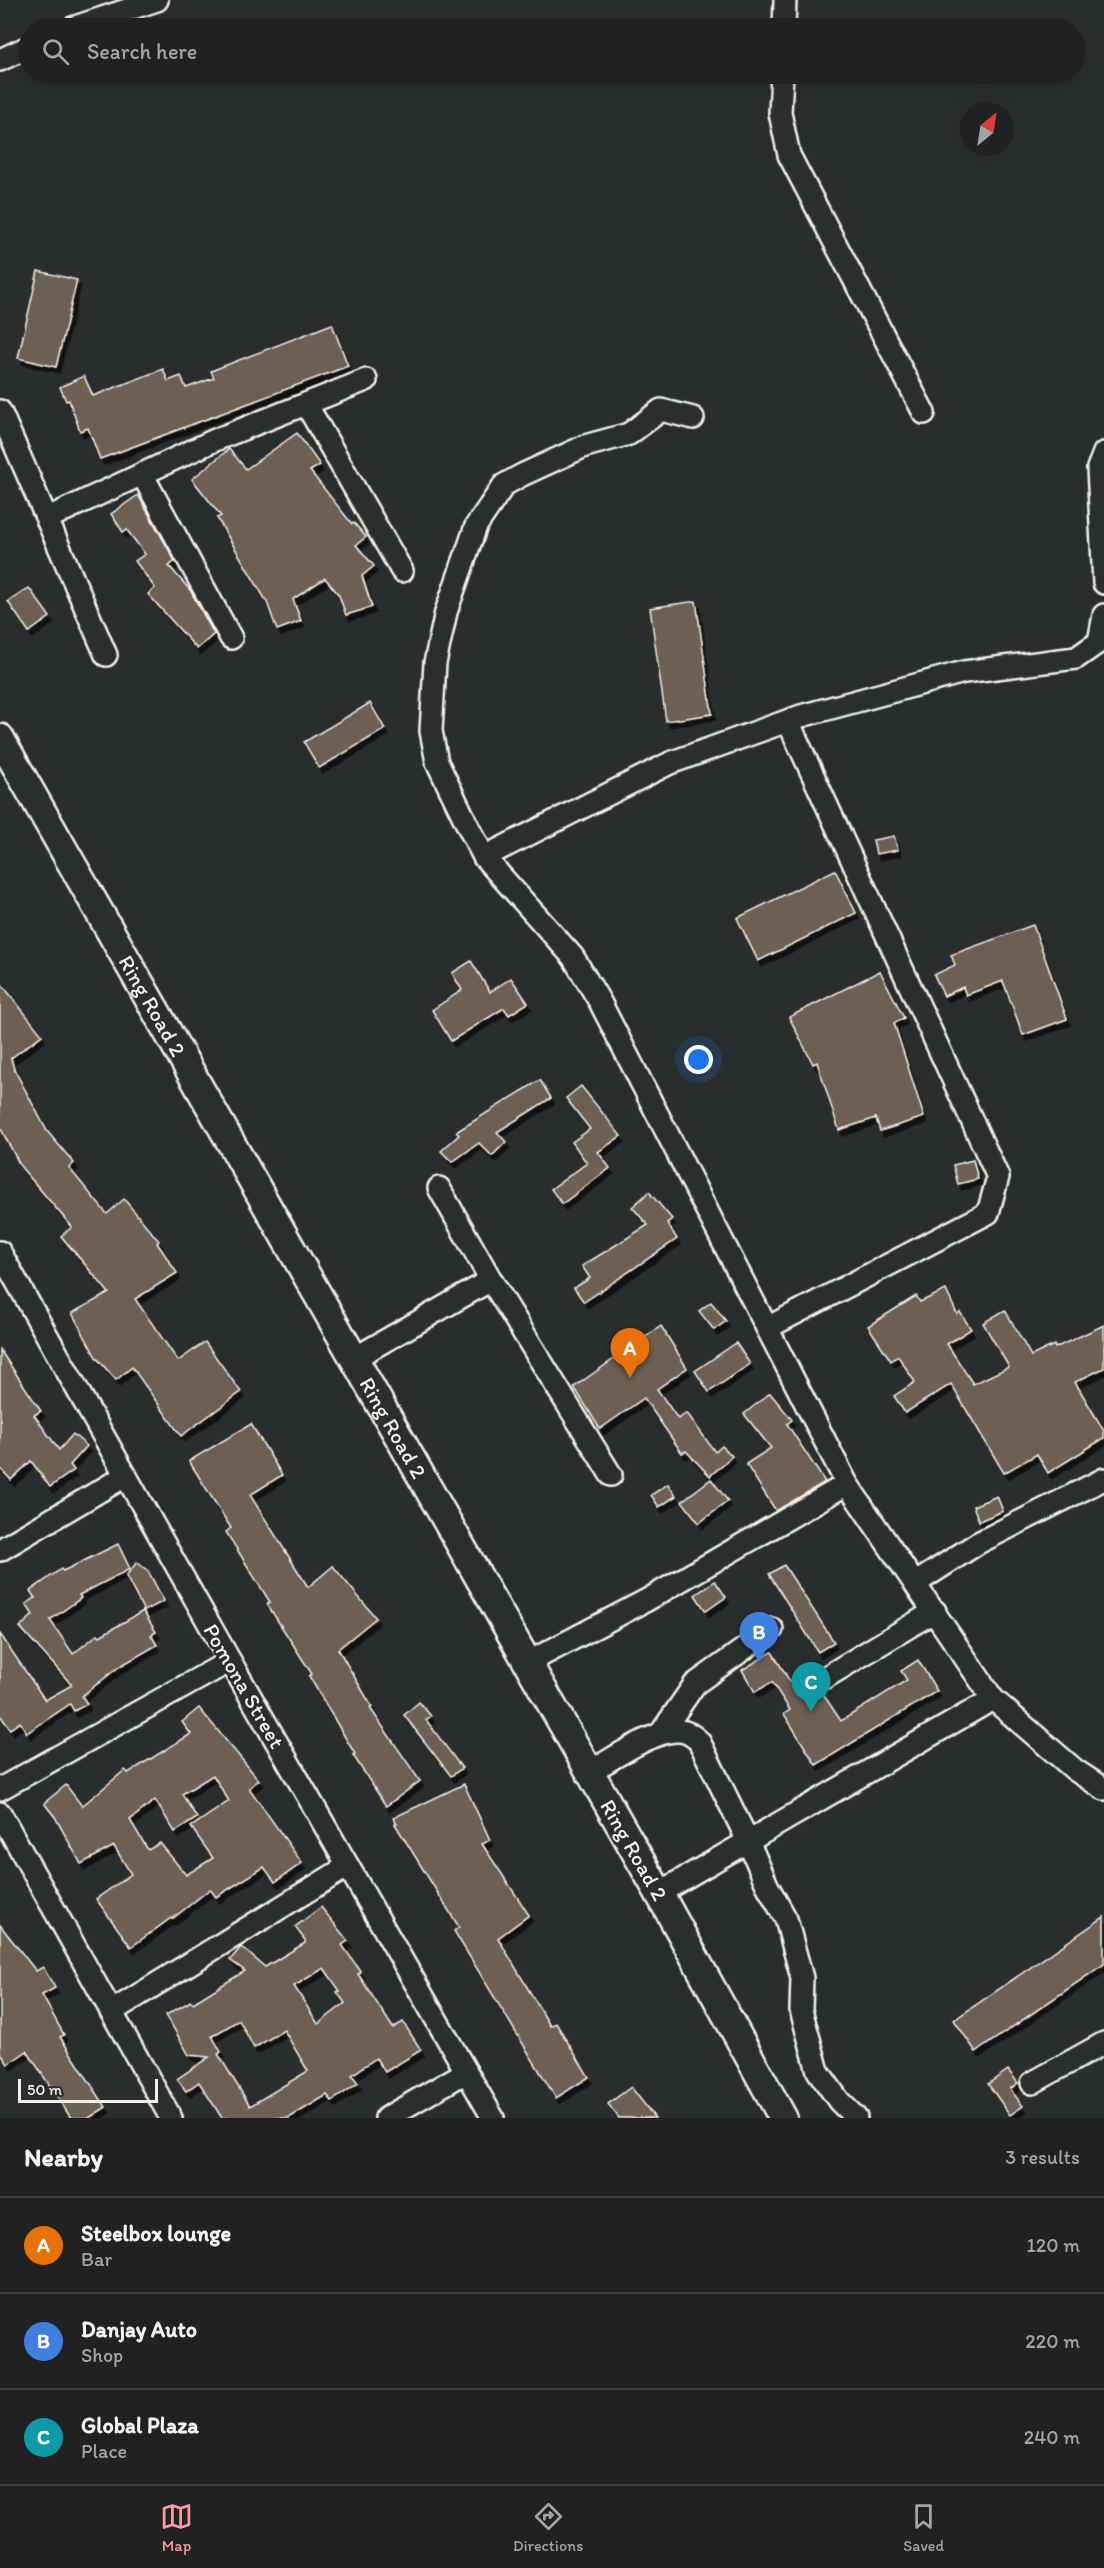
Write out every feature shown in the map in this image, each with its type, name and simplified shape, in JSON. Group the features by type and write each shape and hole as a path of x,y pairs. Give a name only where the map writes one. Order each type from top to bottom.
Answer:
{"main road":[{"name":"Ring Road 2","path":"0,738 659,1893 783,2118"}],"street":[{"path":"102,18 157,0"},
{"path":"784,18 785,0"},
{"path":"0,60 18,52"},
{"path":"781,84 780,113 789,155 924,413"},
{"path":"48,518 215,440 366,380"},
{"path":"306,404 402,571"},
{"path":"693,418 662,410 629,434 585,446 522,474 504,485 476,526 438,639 431,701 431,730 437,762 484,856 573,957 600,1002 847,1484 993,1699 1075,1770 1104,1789"},
{"path":"0,411 106,655"},
{"path":"1104,453 1098,468 1104,583"},
{"path":"142,474 231,638"},
{"path":"484,856 670,763 788,721 964,672 1076,658 1099,642 1104,615"},
{"path":"767,1328 988,1213 998,1177 788,721"},
{"path":"439,1188 491,1280 611,1475"},
{"name":"Pomona Street","path":"0,1252 230,1661 492,2118"},
{"path":"353,1359 491,1280"},
{"path":"0,1550 125,1476"},
{"path":"916,1583 978,1543 1104,1479"},
{"path":"527,1663 647,1600 847,1484"},
{"path":"826,1677 935,1611"},
{"path":"661,1733 695,1684 772,1629"},
{"path":"0,1789 230,1661"},
{"path":"659,1893 993,1699"},
{"path":"589,1773 661,1733 677,1731 689,1733 699,1740 760,1871 786,1919 802,1978 801,2010 818,2071 839,2101 856,2118"},
{"path":"0,1813 171,2118"},
{"path":"111,2012 348,1866"},
{"path":"1032,2083 1104,2043"},
{"path":"386,2118 466,2072"}],"building":[{"path":"38,271 77,280 56,367 18,358"},
{"path":"332,324 348,366 100,459 88,428 80,431 69,400 66,401 60,387 84,376 93,396 163,369 168,381 181,376 186,388 214,378 211,371"},
{"path":"297,433 320,465 310,471 352,524 354,523 366,537 356,545 374,566 362,576 372,607 346,615 339,595 325,578 293,599 301,621 277,630 267,602 217,518 221,516 192,479 229,449 246,469"},
{"path":"138,495 175,561 169,566 190,590 214,634 197,649 148,594 155,588 135,561 145,554 127,530 123,532 111,514"},
{"path":"29,588 50,617 29,632 8,602"},
{"path":"696,601 712,714 666,721 650,608"},
{"path":"370,703 385,729 319,768 304,742"},
{"path":"894,836 898,850 876,854 873,840"},
{"path":"835,870 856,913 758,961 737,918"},
{"path":"1033,925 1067,1019 1023,1035 1003,981 966,995 963,987 944,996 934,975 955,965 951,955"},
{"path":"471,961 490,992 511,978 528,1003 509,1015 504,1008 451,1041 432,1010 462,990 452,973"},
{"path":"880,971 904,1018 894,1023 924,1117 880,1131 876,1118 839,1130 817,1062 813,1064 789,1017"},
{"path":"0,982 42,1035 11,1058 14,1069 47,1131 74,1163 69,1168 107,1214 124,1199 159,1241 157,1243 177,1273 135,1299 178,1361 205,1342 241,1392 181,1436 132,1367 116,1380 96,1357 72,1313 109,1293 61,1236 72,1227 21,1167 0,1127"},
{"path":"540,1080 551,1098 497,1132 506,1142 492,1156 479,1143 452,1162 441,1151 459,1135 456,1132"},
{"path":"581,1086 621,1136 598,1152 610,1168 562,1204 551,1189 587,1163 572,1142 590,1129 566,1098"},
{"path":"973,1160 978,1179 958,1184 953,1165"},
{"path":"649,1192 672,1219 667,1223 677,1239 584,1302 574,1288 590,1278 582,1266 648,1225 632,1207"},
{"path":"946,1290 957,1314 960,1312 971,1329 947,1344 973,1384 1009,1367 983,1323 1005,1310 1031,1356 1054,1345 1055,1348 1104,1325 1104,1368 1075,1382 1104,1431 1104,1438 1048,1473 1037,1454 1004,1473 951,1384 905,1413 894,1396 915,1382 898,1356 891,1361 868,1326 916,1296 920,1302"},
{"path":"711,1302 726,1321 714,1330 699,1311"},
{"path":"661,1326 687,1368 657,1389 678,1419 687,1413 715,1452 722,1446 732,1456 710,1476 686,1451 682,1453 644,1398 600,1429 574,1387"},
{"path":"736,1343 750,1364 709,1392 695,1371"},
{"path":"0,1350 41,1411 34,1415 59,1450 73,1434 87,1446 70,1465 74,1470 50,1487 31,1461 11,1480 0,1468"},
{"path":"770,1393 792,1420 787,1424 825,1482 776,1511 746,1464 771,1448 744,1414"},
{"path":"251,1424 282,1475 250,1495 308,1587 333,1566 376,1618 338,1649 372,1707 370,1708 420,1781 386,1806 353,1755 355,1754 309,1676 312,1674 267,1604 270,1602 226,1532 231,1528 189,1461"},
{"path":"711,1479 728,1501 699,1523 682,1501"},
{"path":"668,1484 676,1496 659,1507 651,1495"},
{"path":"997,1496 1003,1511 979,1521 973,1506"},
{"path":"118,1544 130,1569 79,1595 81,1598 50,1620 73,1654 98,1634 100,1636 143,1611 156,1632 151,1635 157,1645 120,1666 82,1696 87,1704 74,1711 70,1704 27,1733 20,1722 10,1729 0,1715 0,1634 45,1700 72,1685 20,1627 33,1615 26,1604 35,1598 30,1591 61,1569 63,1571"},
{"path":"137,1562 148,1571 164,1601 144,1611 126,1576"},
{"path":"784,1565 834,1642 818,1652 769,1574"},
{"path":"715,1581 726,1597 706,1611 695,1595"},
{"path":"772,1652 797,1693 815,1682 841,1721 907,1680 901,1671 918,1660 937,1691 816,1765 784,1714 790,1710 772,1682 755,1692 742,1670"},
{"path":"419,1702 431,1716 426,1720 462,1768 451,1776 404,1715"},
{"path":"199,1708 259,1780 249,1788 302,1863 275,1882 264,1867 216,1897 210,1889 131,1947 96,1899 131,1874 114,1846 81,1864 55,1817 44,1803 66,1785 82,1806 125,1770 128,1773 191,1734 182,1722","holes":["213,1775 229,1801 191,1827 213,1858 186,1875 160,1843 148,1850 130,1820 155,1800 175,1832 197,1818 182,1794"]},
{"path":"464,1784 490,1840 482,1844 529,1915 498,1938 550,2026 556,2023 589,2077 556,2098 454,1931 459,1927 393,1818"},
{"path":"321,1907 348,1941 342,1945 361,1972 358,1974 393,2028 403,2022 421,2050 385,2072 376,2058 352,2075 358,2083 332,2101 327,2095 289,2118 222,2118 199,2082 186,2091 177,2079 209,2057 189,2055 166,2015 191,2001 193,2003 245,1971 230,1960 241,1947 265,1967 305,1943 295,1927","holes":["324,1968 340,1991 337,1992 345,2003 318,2024 294,1986","239,2020 254,2048 284,2030 308,2071 250,2106 218,2054 221,2052 212,2036"]},
{"path":"1104,1917 1104,1964 976,2052 954,2020"},
{"path":"0,1925 36,1971 43,1967 55,1988 42,1995 64,2035 60,2037 106,2107 89,2118 71,2118 27,2051 8,2064 0,2052"},
{"path":"1008,2070 1018,2083 1010,2089 1023,2106 1010,2115 988,2084"},
{"path":"631,2087 655,2118 619,2118 608,2104"}],"place":[{"name":"Steelbox lounge","path":"630,1378"},
{"name":"Danjay Auto","path":"759,1662"},
{"name":"Global Plaza","path":"811,1712"}]}
